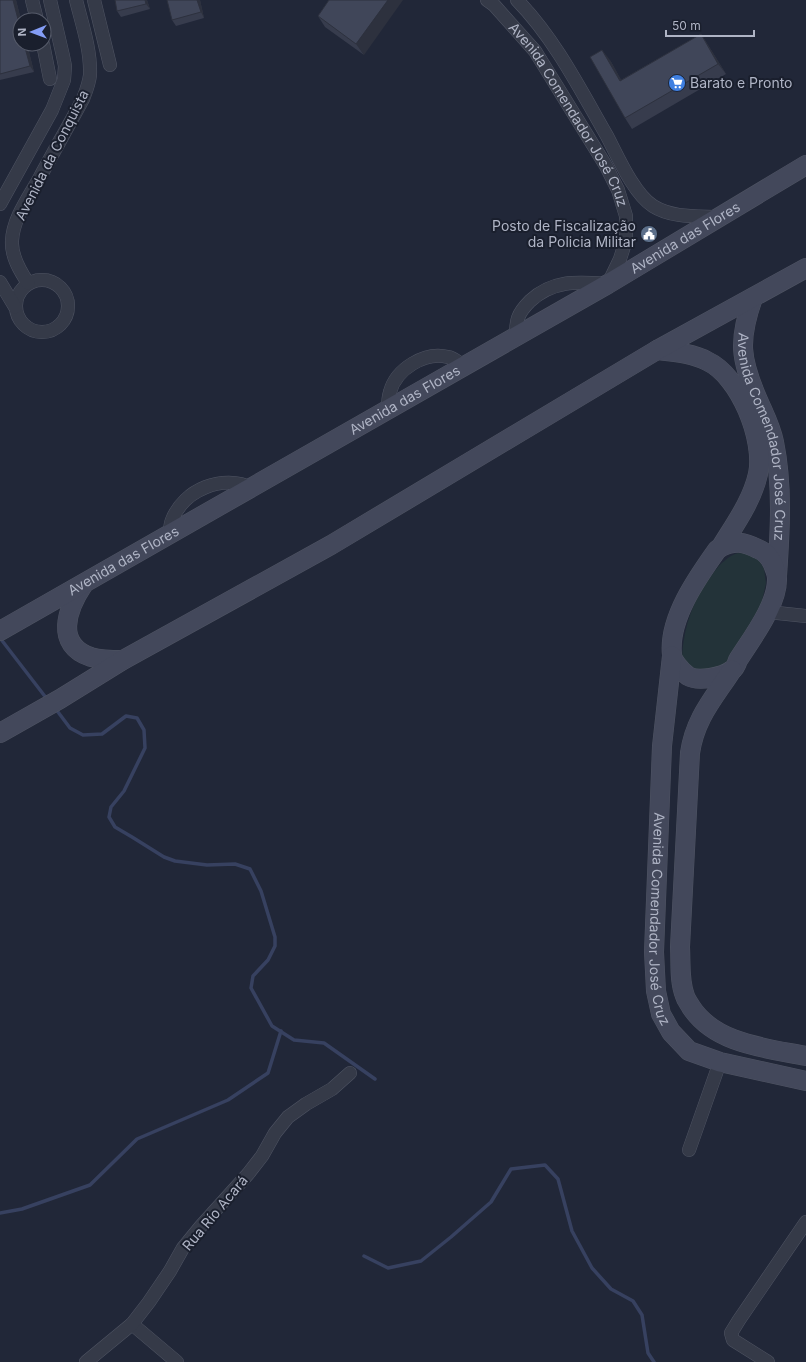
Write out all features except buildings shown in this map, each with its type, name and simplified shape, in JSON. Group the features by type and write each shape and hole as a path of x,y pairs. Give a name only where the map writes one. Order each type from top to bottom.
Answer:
{"main road":[{"name":"Avenida das Flores","path":"7,628 608,284 806,165"},
{"path":"0,733 60,699 123,660 331,545 657,350 806,268"},
{"name":"Avenida Comendador José Cruz","path":"753,298 745,322 743,353 745,367 770,425 774,443 781,522 777,577"},
{"name":"Avenida Comendador José Cruz","path":"657,350 688,354 708,361 722,371 742,398 756,433 760,462 758,475 752,492 741,514 721,547"},
{"path":"731,542 740,542 758,548 765,553 772,562 777,577 774,594 768,612 732,670 714,677 694,678 683,672 672,656 674,632 681,609 695,580 716,550 731,542"},
{"path":"83,585 75,596 67,617 66,629 70,639 74,646 81,652 91,657 123,660"},
{"name":"Avenida Comendador José Cruz","path":"672,656 662,746 654,952 656,991 661,1014 671,1032 689,1051 720,1062 806,1081"},
{"name":"Avenida Comendador José Cruz","path":"732,670 704,709 692,740 690,752 680,947 682,983 685,996 696,1014 710,1028 728,1037 750,1044 806,1056"}],"street":[{"path":"32,0 35,12"},
{"name":"Avenida da Conquista","path":"0,204 52,110 64,80 64,61 50,0"},
{"name":"Avenida da Conquista","path":"28,283 17,264 13,253 12,242 14,229 23,208 83,100 90,75 76,0"},
{"path":"94,0 110,65"},
{"name":"Avenida Comendador José Cruz","path":"487,0 494,5 535,51 606,166 618,190 626,216 626,240 620,259 608,284"},
{"name":"Avenida Comendador José Cruz","path":"517,0 538,24 570,72 625,170 644,199 654,207 664,211 681,215 718,217"},
{"path":"45,52 50,79"},
{"path":"36,280 52,282 59,286 68,299 67,315 63,323 50,332 34,332 26,328 17,315 16,300 19,293 28,283 36,280"},
{"path":"0,282 16,307"},
{"path":"516,337 517,319 531,300 542,292 570,282 608,284"},
{"path":"388,410 390,392 393,384 411,364 426,358 442,356 450,357 464,366"},
{"path":"768,612 806,616"},
{"path":"689,1150 720,1062"},
{"name":"Rua Río Acará","path":"86,1362 132,1324 158,1290 183,1248 248,1174 262,1156 275,1133 288,1117 306,1104 332,1089 350,1073"},
{"path":"768,1362 733,1340 731,1334 806,1222"},
{"path":"132,1324 177,1362"}],"shaded area":[{"path":"738,553 750,554 759,560 764,569 766,583 760,610 726,664 697,675 682,656 685,633 691,612 701,591 716,569 728,558"}],"waterway":[{"path":"0,638 47,699"},
{"path":"55,708 70,728 83,735 102,734 126,716 137,718 144,730 145,748 124,791 111,807 109,817 115,827 164,857 175,861 207,865 235,864 250,869 261,891 275,937 275,946 268,960 253,976 251,988 272,1026 294,1040 324,1043 375,1079"},
{"path":"0,1213 22,1209 90,1185 137,1139 228,1100 268,1073 281,1031"},
{"path":"364,1256 388,1268 421,1261 491,1202 511,1169 545,1165 558,1179 572,1231 592,1268 611,1289 633,1301 642,1315 648,1353 654,1362"}],"place":[{"name":"Barato e Pronto","path":"677,83"},
{"name":"Posto de Fiscalização da Policia Militar","path":"649,234"}]}
